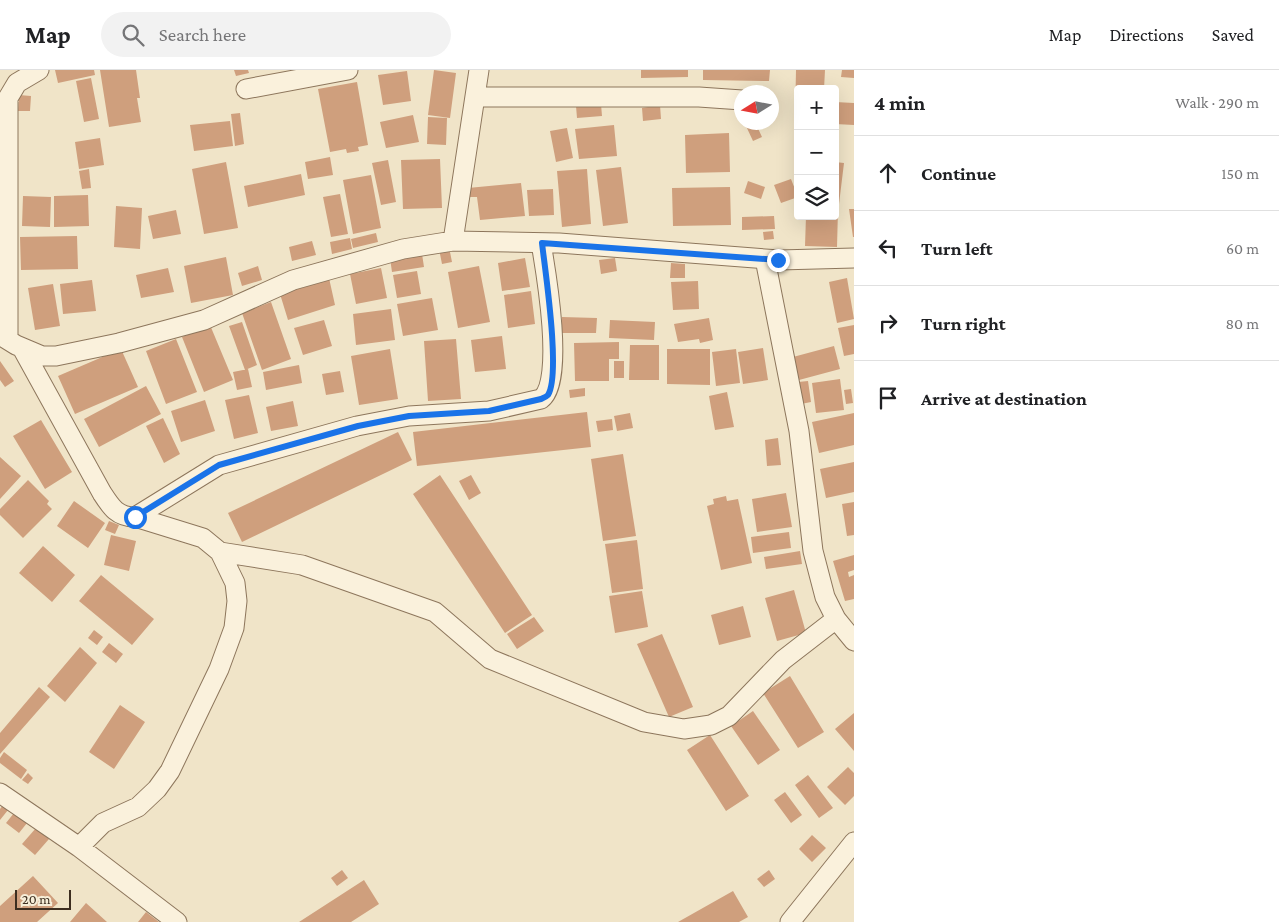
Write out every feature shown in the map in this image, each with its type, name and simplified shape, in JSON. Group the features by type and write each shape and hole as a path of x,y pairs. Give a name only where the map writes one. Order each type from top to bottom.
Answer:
{"street":[{"path":"39,70 17,83 8,98 10,341 102,493 116,512 125,517 135,517 203,538 220,552 235,584 237,601 234,628 219,669 170,771 138,807 104,823 79,847"},
{"path":"246,89 348,70"},
{"path":"453,241 479,70"},
{"path":"475,97 699,97 734,99"},
{"path":"10,341 42,356 56,356 119,343 204,320 293,280 403,249 453,241 542,243 765,259 854,258"},
{"path":"135,517 219,465 358,426 409,416 489,411 541,399 548,395 552,381 552,332 542,243"},
{"path":"765,259 799,431 814,551 825,597 836,619 854,641"},
{"path":"220,552 302,565 435,612 490,659 644,722 684,729 711,725 729,716 783,660 836,619"},
{"path":"0,793 79,847 177,922"},
{"path":"790,922 854,842"}],"building":[{"path":"55,70 94,70 95,75 58,83"},
{"path":"100,70 136,70 140,98 137,98 141,122 109,127"},
{"path":"234,70 248,70 249,73 236,76"},
{"path":"434,70 456,73 450,118 428,115"},
{"path":"641,70 688,70 688,77 641,78"},
{"path":"703,70 770,70 769,81 703,80"},
{"path":"796,70 825,70 824,85 796,85"},
{"path":"842,70 854,70 854,78 841,77"},
{"path":"407,71 411,101 383,105 378,75"},
{"path":"91,78 99,119 84,122 76,81"},
{"path":"357,82 368,145 358,147 359,151 347,153 346,149 330,152 318,89"},
{"path":"19,95 31,96 30,111 18,111"},
{"path":"839,102 854,103 854,125 839,124"},
{"path":"601,104 602,116 577,118 576,106"},
{"path":"660,105 661,119 643,121 642,108"},
{"path":"240,113 244,144 235,146 231,114"},
{"path":"413,115 419,142 386,148 380,122"},
{"path":"428,117 447,118 446,145 427,144"},
{"path":"230,121 233,146 194,151 190,125"},
{"path":"614,125 617,156 579,159 575,129"},
{"path":"567,128 573,158 556,162 550,131"},
{"path":"748,130 759,130 762,137 753,141"},
{"path":"729,133 730,172 686,173 685,135"},
{"path":"100,138 104,165 79,169 75,142"},
{"path":"330,157 333,175 308,179 305,162"},
{"path":"440,159 442,208 403,209 401,160"},
{"path":"388,160 396,202 381,205 372,163"},
{"path":"226,162 238,228 204,234 192,169"},
{"path":"839,162 844,163 839,204"},
{"path":"621,167 628,223 603,226 596,170"},
{"path":"89,169 91,188 82,189 79,171"},
{"path":"587,169 591,224 562,227 557,171"},
{"path":"301,174 305,195 248,207 244,186"},
{"path":"371,175 381,228 353,234 343,180"},
{"path":"791,179 794,187 794,198 781,203 774,185"},
{"path":"748,181 765,187 761,199 744,193"},
{"path":"521,183 525,216 480,220 477,197 468,197 468,188"},
{"path":"730,187 731,225 673,226 672,188"},
{"path":"553,189 554,215 529,216 527,190"},
{"path":"340,194 348,234 331,237 323,197"},
{"path":"88,195 89,226 54,227 54,196"},
{"path":"23,196 51,197 50,227 22,226"},
{"path":"116,206 142,208 140,249 114,247"},
{"path":"849,209 854,209 854,237 853,237"},
{"path":"176,210 181,234 153,239 148,216"},
{"path":"774,216 775,229 742,230 742,217"},
{"path":"806,220 838,220 837,247 805,246"},
{"path":"773,231 774,239 764,240 763,232"},
{"path":"376,233 378,242 353,248 351,239"},
{"path":"77,236 78,269 21,270 20,237"},
{"path":"350,238 352,249 332,254 330,242"},
{"path":"312,241 316,255 292,261 289,247"},
{"path":"449,247 452,262 442,264 439,249"},
{"path":"422,254 424,267 392,272 390,258"},
{"path":"226,257 233,295 191,303 184,266"},
{"path":"525,258 530,287 502,291 498,263"},
{"path":"615,258 617,271 601,274 599,260"},
{"path":"671,263 685,264 685,278 670,278"},
{"path":"258,266 262,280 242,286 238,273"},
{"path":"479,266 490,322 458,328 448,272"},
{"path":"168,268 174,292 141,298 136,275"},
{"path":"381,268 387,298 356,304 350,274"},
{"path":"417,271 421,294 397,298 393,275"},
{"path":"329,278 335,305 288,320 280,294"},
{"path":"847,278 854,319 837,323 829,282"},
{"path":"92,280 96,311 63,314 60,284"},
{"path":"698,281 699,309 673,310 671,282"},
{"path":"53,284 60,326 35,330 28,288"},
{"path":"531,291 535,324 508,328 504,295"},
{"path":"432,298 438,330 403,336 397,304"},
{"path":"271,302 291,359 262,370 242,313"},
{"path":"391,309 395,340 356,345 353,314"},
{"path":"562,317 597,318 596,333 562,333"},
{"path":"709,318 713,340 700,343 699,339 678,342 674,324"},
{"path":"324,320 332,346 303,355 294,328"},
{"path":"610,320 655,322 654,340 609,338"},
{"path":"242,322 257,365 245,370 229,326"},
{"path":"210,325 233,380 204,392 182,337"},
{"path":"854,325 854,354 844,356 838,328"},
{"path":"502,336 506,369 475,372 471,340"},
{"path":"176,339 197,392 166,404 146,351"},
{"path":"456,339 461,399 428,401 424,341"},
{"path":"619,342 619,359 609,359 609,381 575,381 574,343"},
{"path":"630,345 659,345 659,380 629,380"},
{"path":"834,346 840,369 799,380 793,357"},
{"path":"763,348 768,380 743,384 738,352"},
{"path":"121,349 138,387 75,414 58,376"},
{"path":"390,349 398,399 359,405 351,356"},
{"path":"667,349 710,349 710,385 667,384"},
{"path":"736,349 740,383 716,386 712,352"},
{"path":"0,361 14,381 5,387 0,380"},
{"path":"614,361 624,361 624,378 614,378"},
{"path":"299,365 302,383 266,390 263,372"},
{"path":"248,369 252,387 237,390 233,372"},
{"path":"340,371 344,392 326,395 322,374"},
{"path":"840,379 844,410 816,413 812,383"},
{"path":"808,381 811,402 801,404 798,382"},
{"path":"146,386 161,414 99,447 84,419"},
{"path":"585,388 585,396 570,398 569,390"},
{"path":"851,389 853,403 846,404 844,390"},
{"path":"727,392 734,427 715,430 709,396"},
{"path":"249,395 258,433 234,439 225,400"},
{"path":"205,400 215,431 181,442 171,411"},
{"path":"293,401 298,426 271,431 266,407"},
{"path":"587,412 591,447 417,466 413,432"},
{"path":"630,413 633,428 617,431 614,416"},
{"path":"854,413 854,445 819,453 812,422"},
{"path":"163,418 180,454 164,463 146,426"},
{"path":"612,419 613,430 598,432 596,421"},
{"path":"41,420 72,472 45,489 13,436"},
{"path":"398,432 412,460 242,542 228,513"},
{"path":"778,438 781,465 767,466 765,440"},
{"path":"623,454 636,536 603,541 591,459"},
{"path":"0,457 21,476 0,499"},
{"path":"854,462 854,492 826,498 820,469"},
{"path":"440,475 532,615 505,633 413,494"},
{"path":"471,475 481,493 469,500 459,481"},
{"path":"28,480 49,501 47,504 52,509 23,538 0,515 0,509"},
{"path":"786,493 792,527 757,532 752,499"},
{"path":"726,496 727,501 738,499 752,563 721,570 707,506 714,504 713,499"},
{"path":"74,501 105,523 88,548 57,526"},
{"path":"854,502 854,535 847,536 842,504"},
{"path":"109,521 119,525 115,534 105,530"},
{"path":"789,532 791,548 753,553 751,537"},
{"path":"111,535 136,541 129,571 104,565"},
{"path":"637,540 643,589 612,593 605,544"},
{"path":"43,546 75,575 52,602 19,573"},
{"path":"800,551 802,564 766,569 764,557"},
{"path":"854,555 854,570 848,572 849,577 854,575 854,599 845,601 833,561"},
{"path":"101,575 154,619 132,645 79,601"},
{"path":"794,590 806,633 777,641 765,598"},
{"path":"642,591 648,627 615,633 609,596"},
{"path":"743,606 751,637 719,645 711,615"},
{"path":"534,617 544,631 517,649 507,634"},
{"path":"94,630 103,637 97,645 88,638"},
{"path":"662,634 693,707 669,717 637,644"},
{"path":"109,643 123,654 116,663 102,652"},
{"path":"80,647 97,663 65,702 47,686"},
{"path":"790,676 824,732 798,748 763,693"},
{"path":"39,687 50,697 0,754 0,733"},
{"path":"120,705 145,722 114,769 89,752"},
{"path":"753,711 780,750 758,765 731,726"},
{"path":"854,713 854,751 835,729"},
{"path":"710,735 749,796 726,811 687,750"},
{"path":"4,752 27,770 21,779 0,763 0,758"},
{"path":"848,767 854,773 854,796 845,805 827,787"},
{"path":"28,773 33,778 28,784 22,780"},
{"path":"808,775 833,808 819,818 795,785"},
{"path":"785,792 802,815 791,823 774,800"},
{"path":"3,805 8,810 0,820 0,809"},
{"path":"14,813 27,823 19,833 6,823"},
{"path":"36,828 49,839 35,855 22,844"},
{"path":"812,835 826,848 812,862 799,849"},
{"path":"342,870 348,878 337,886 331,878"},
{"path":"769,870 775,879 764,887 757,879"},
{"path":"33,876 58,903 37,922 0,922 0,906"},
{"path":"364,880 379,904 351,922 299,922"},
{"path":"733,891 748,917 739,922 678,922"},
{"path":"86,903 107,922 70,922"},
{"path":"146,912 159,922 138,922"}],"route":[{"path":"135,517 219,465 358,426 409,416 489,411 541,399 548,395 552,381 552,332 542,243 778,260"}]}
